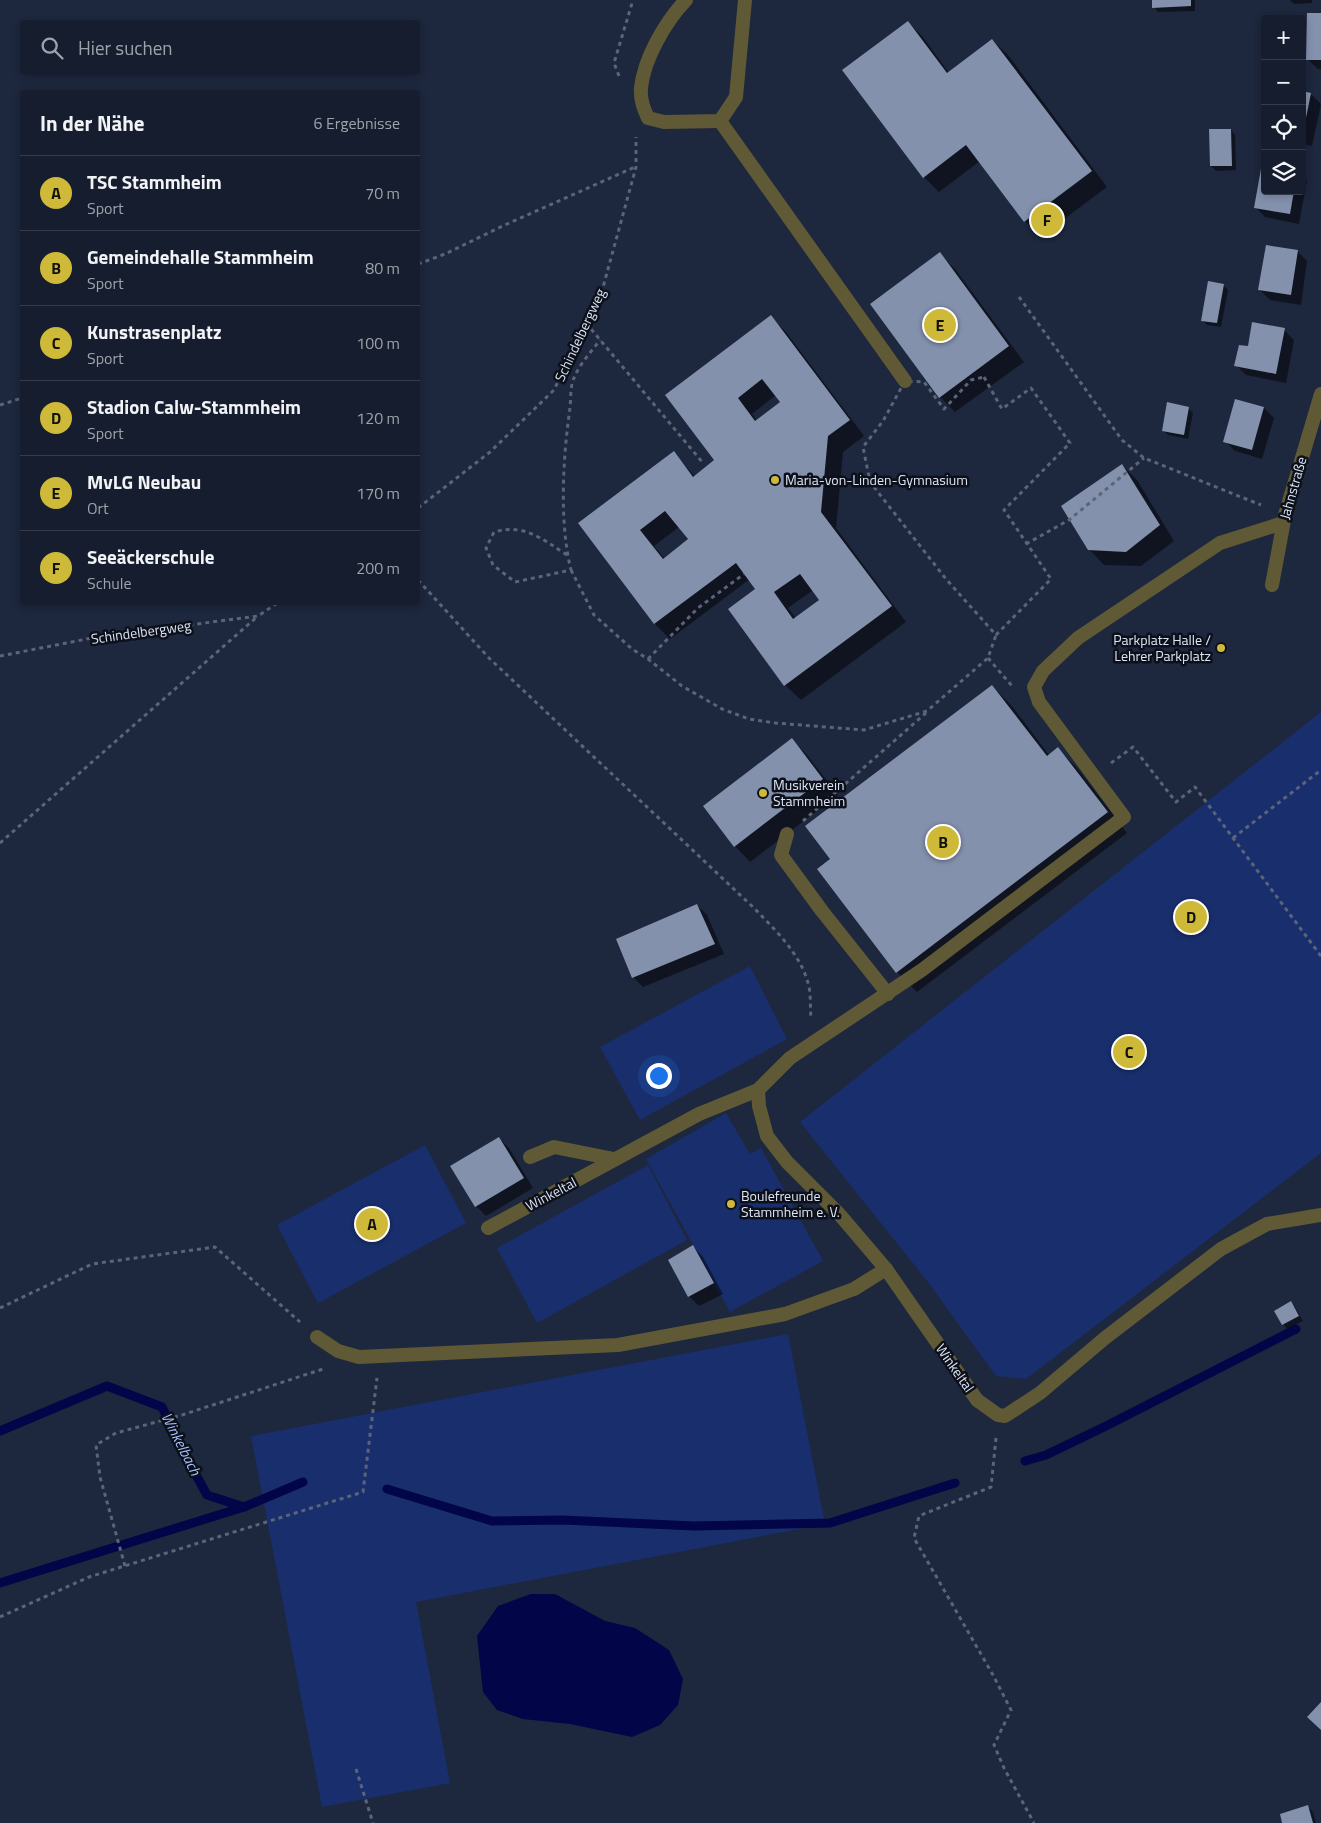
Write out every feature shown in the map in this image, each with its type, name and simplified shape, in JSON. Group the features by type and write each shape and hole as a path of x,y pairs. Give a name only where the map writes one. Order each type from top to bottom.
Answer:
{"street":[{"path":"686,0 672,15 647,62 641,88 642,105 648,118 664,122 720,121"},
{"path":"720,121 736,97 746,0"},
{"path":"720,121 905,381"},
{"name":"Jahnstraße","path":"1272,585 1284,519 1321,394"},
{"name":"Winkeltal","path":"488,1228 699,1114 758,1090 790,1058 922,970 1124,817 1039,702 1034,687 1042,671 1078,638 1220,544 1284,519"},
{"path":"787,834 781,855 822,911 888,994"},
{"name":"Winkeltal","path":"758,1090 759,1106 767,1136 788,1162 840,1215 886,1269 977,1400 998,1415"},
{"path":"530,1157 554,1147 614,1160"},
{"path":"998,1415 1005,1416 1040,1393 1105,1338 1221,1249 1267,1224 1321,1215"},
{"path":"317,1337 338,1351 359,1357 618,1344 785,1314 854,1289 886,1269"}],"path":[{"name":"Schindelbergweg","path":"420,506 490,452 554,390 602,291 636,167 634,145 642,105"},
{"path":"420,263 445,254 507,224 636,167"},
{"path":"1019,297 1122,440 1144,458 1284,519"},
{"path":"586,323 703,463"},
{"path":"600,340 573,378 564,470 565,531 570,570 594,615 632,649 682,686 722,709 749,719 775,723 864,730 927,711"},
{"path":"787,834 988,658 996,635 1051,579 1004,510 1070,443 1031,388 1002,409 984,377 971,380 944,408 924,382 905,381 882,421 863,448 870,482 938,568 996,635"},
{"path":"0,405 20,399"},
{"path":"1026,544 1069,520 1144,458"},
{"path":"567,555 525,530 507,528 494,532 486,548 493,565 516,582 570,570"},
{"path":"648,659 698,608 744,574"},
{"path":"420,582 489,658 780,934 796,956 809,987 811,1043"},
{"name":"Schindelbergweg","path":"0,656 97,637 258,616 274,605"},
{"path":"0,843 258,616"},
{"path":"988,658 1014,688"},
{"path":"1111,763 1133,747 1176,802 1195,787 1321,956"},
{"path":"1233,838 1321,770"},
{"path":"0,1308 92,1264 215,1246 317,1337"},
{"path":"0,1617 89,1577 363,1492 380,1355"},
{"path":"125,1566 100,1477 96,1445 116,1433 182,1415 359,1357"},
{"path":"998,1415 991,1487 919,1516 914,1538 993,1675 1011,1710 994,1745 1004,1768 1034,1823"},
{"path":"356,1769 374,1823"}],"shaded area":[{"path":"1321,712 1321,1153 1026,1379 996,1376 928,1282 800,1122"},
{"path":"750,966 787,1039 640,1120 600,1047"},
{"name":"Boulefreunde Stammheim e. V.","path":"726,1113 750,1154 761,1148 823,1261 730,1312 646,1159"},
{"path":"425,1145 466,1223 318,1303 277,1225"},
{"path":"648,1165 687,1240 537,1323 497,1248"},
{"path":"788,1334 825,1524 416,1602 450,1783 322,1807 251,1436"},
{"path":"531,1594 555,1594 605,1621 635,1628 669,1650 683,1679 678,1705 660,1725 632,1737 570,1724 523,1719 497,1710 483,1692 477,1636 498,1606"}],"building":[{"path":"1152,0 1191,0 1191,6 1152,8"},
{"path":"1307,13 1321,13 1321,60 1306,60"},
{"path":"908,21 947,73 992,39 1092,171 1024,222 966,145 923,178 842,70"},
{"path":"1306,92 1311,93 1306,118"},
{"path":"1209,129 1231,129 1232,166 1210,166"},
{"path":"1261,169 1261,195 1293,195 1290,214 1254,208"},
{"path":"1266,245 1298,250 1291,295 1258,290"},
{"path":"940,252 1009,346 939,398 870,304"},
{"path":"1208,281 1224,284 1217,323 1201,321"},
{"path":"771,315 850,420 828,436 821,512 892,606 784,686 728,609 755,589 736,563 654,624 578,523 674,451 693,477 714,460 665,395","holes":["762,379 780,402 755,421 738,398","665,511 688,539 663,559 640,530","800,574 819,600 793,619 774,592"]},
{"path":"1252,322 1285,328 1276,374 1234,366 1239,345 1248,346"},
{"path":"1235,399 1264,407 1252,450 1223,442"},
{"path":"1167,402 1189,407 1184,435 1162,431"},
{"path":"1122,464 1160,525 1126,552 1088,550 1061,506"},
{"path":"992,685 1047,756 1058,747 1108,812 896,973 817,869 830,859 805,826"},
{"name":"Musikverein Stammheim","path":"792,738 823,779 734,847 703,806"},
{"path":"697,904 715,944 632,978 616,939"},
{"path":"499,1137 524,1178 475,1207 450,1166"},
{"path":"693,1245 714,1283 688,1297 668,1260"},
{"path":"1291,1301 1299,1316 1282,1325 1274,1311"},
{"path":"1321,1702 1321,1730 1307,1717"},
{"path":"1308,1805 1313,1823 1282,1823 1280,1814"}],"waterway":[{"path":"1025,1461 1046,1455 1106,1426 1296,1329"},
{"name":"Winkelbach","path":"0,1431 107,1386 162,1407 207,1495 244,1507 303,1482"},
{"path":"387,1489 492,1521 563,1520 694,1526 830,1523 955,1483"},
{"name":"Winkelbach","path":"0,1583 244,1507"}],"place":[{"name":"Seeäckerschule","path":"1047,220"},
{"name":"MvLG Neubau","path":"940,325"},
{"name":"Maria-von-Linden-Gymnasium","path":"775,480"},
{"name":"Parkplatz Halle / Lehrer Parkplatz","path":"1221,648"},
{"name":"Musikverein Stammheim","path":"763,793"},
{"name":"Gemeindehalle Stammheim","path":"943,842"},
{"name":"Stadion Calw-Stammheim","path":"1191,917"},
{"name":"Kunstrasenplatz","path":"1129,1052"},
{"name":"Boulefreunde Stammheim e. V.","path":"731,1204"},
{"name":"TSC Stammheim","path":"372,1224"}]}
